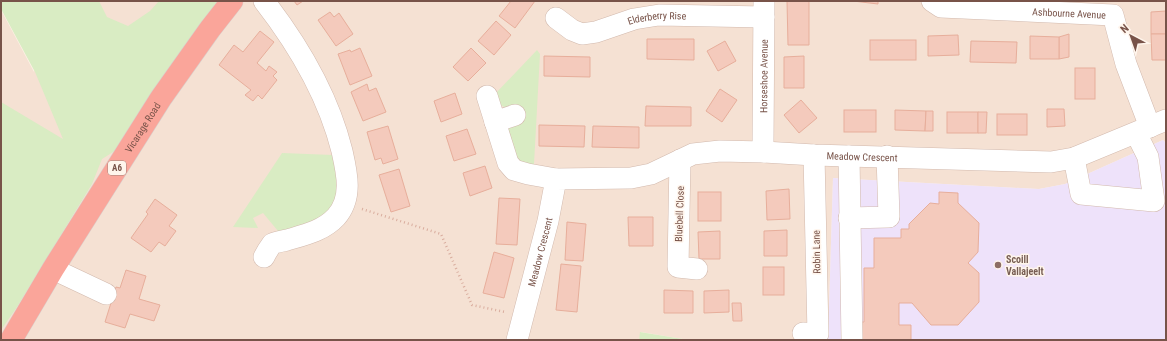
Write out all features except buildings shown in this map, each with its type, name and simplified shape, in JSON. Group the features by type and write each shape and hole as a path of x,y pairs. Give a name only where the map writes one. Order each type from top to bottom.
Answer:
{"highway":[{"name":"Vicarage Road","path":"10,340 162,98 210,29 232,1"}],"street":[{"path":"264,1 308,66 330,110 337,130 346,166 348,190 345,203 336,217 325,226 312,233 266,244"},
{"name":"Ashbourne Avenue","path":"932,1 941,7 1118,8 1126,64 1151,127 1148,157 1160,201"},
{"name":"Elderberry Rise","path":"556,17 572,30 582,34 596,32 634,19 659,15 764,9"},
{"name":"Horseshoe Avenue","path":"764,9 764,152"},
{"name":"Meadow Crescent","path":"487,96 508,162 514,170 556,179 632,178 651,174 693,154 720,152 764,152 814,155 1051,162 1074,158 1151,127"},
{"path":"495,122 515,115"},
{"name":"Robin Lane","path":"803,333 818,334 814,155"},
{"path":"849,156 852,340"},
{"path":"849,218 889,217 887,156"},
{"path":"1074,158 1081,194 1160,201"},
{"name":"Bluebell Close","path":"678,268 680,160"},
{"name":"Meadow Crescent","path":"516,326 548,221 556,179"},
{"path":"54,269 106,294"}],"path":[{"path":"345,203 441,234 472,305 516,326"}],"shaded area":[{"path":"52,1 1166,1 1166,143 1163,140 1065,184 1039,189 833,178 828,340 689,340 641,332 639,340 1,340 1,10 34,72"},
{"name":"Scoill Vallajeelt","path":"1163,140 1166,143 1166,340 828,340 833,178 1039,189 1065,184"}],"green space":[{"path":"1,1 99,1 107,17 128,26 150,11 159,1 223,1 121,147 102,159 92,184 17,307 1,330 1,102 63,139 35,72 1,9"},
{"path":"537,50 540,54 534,164 521,164 516,161 510,147 508,108 499,103 495,94"},
{"path":"282,153 333,155 339,194 325,219 285,233 278,231 263,213 253,218 258,228 233,227"},
{"path":"640,332 689,340 639,340"}],"place":[{"name":"Scoill Vallajeelt","path":"998,265"}]}
